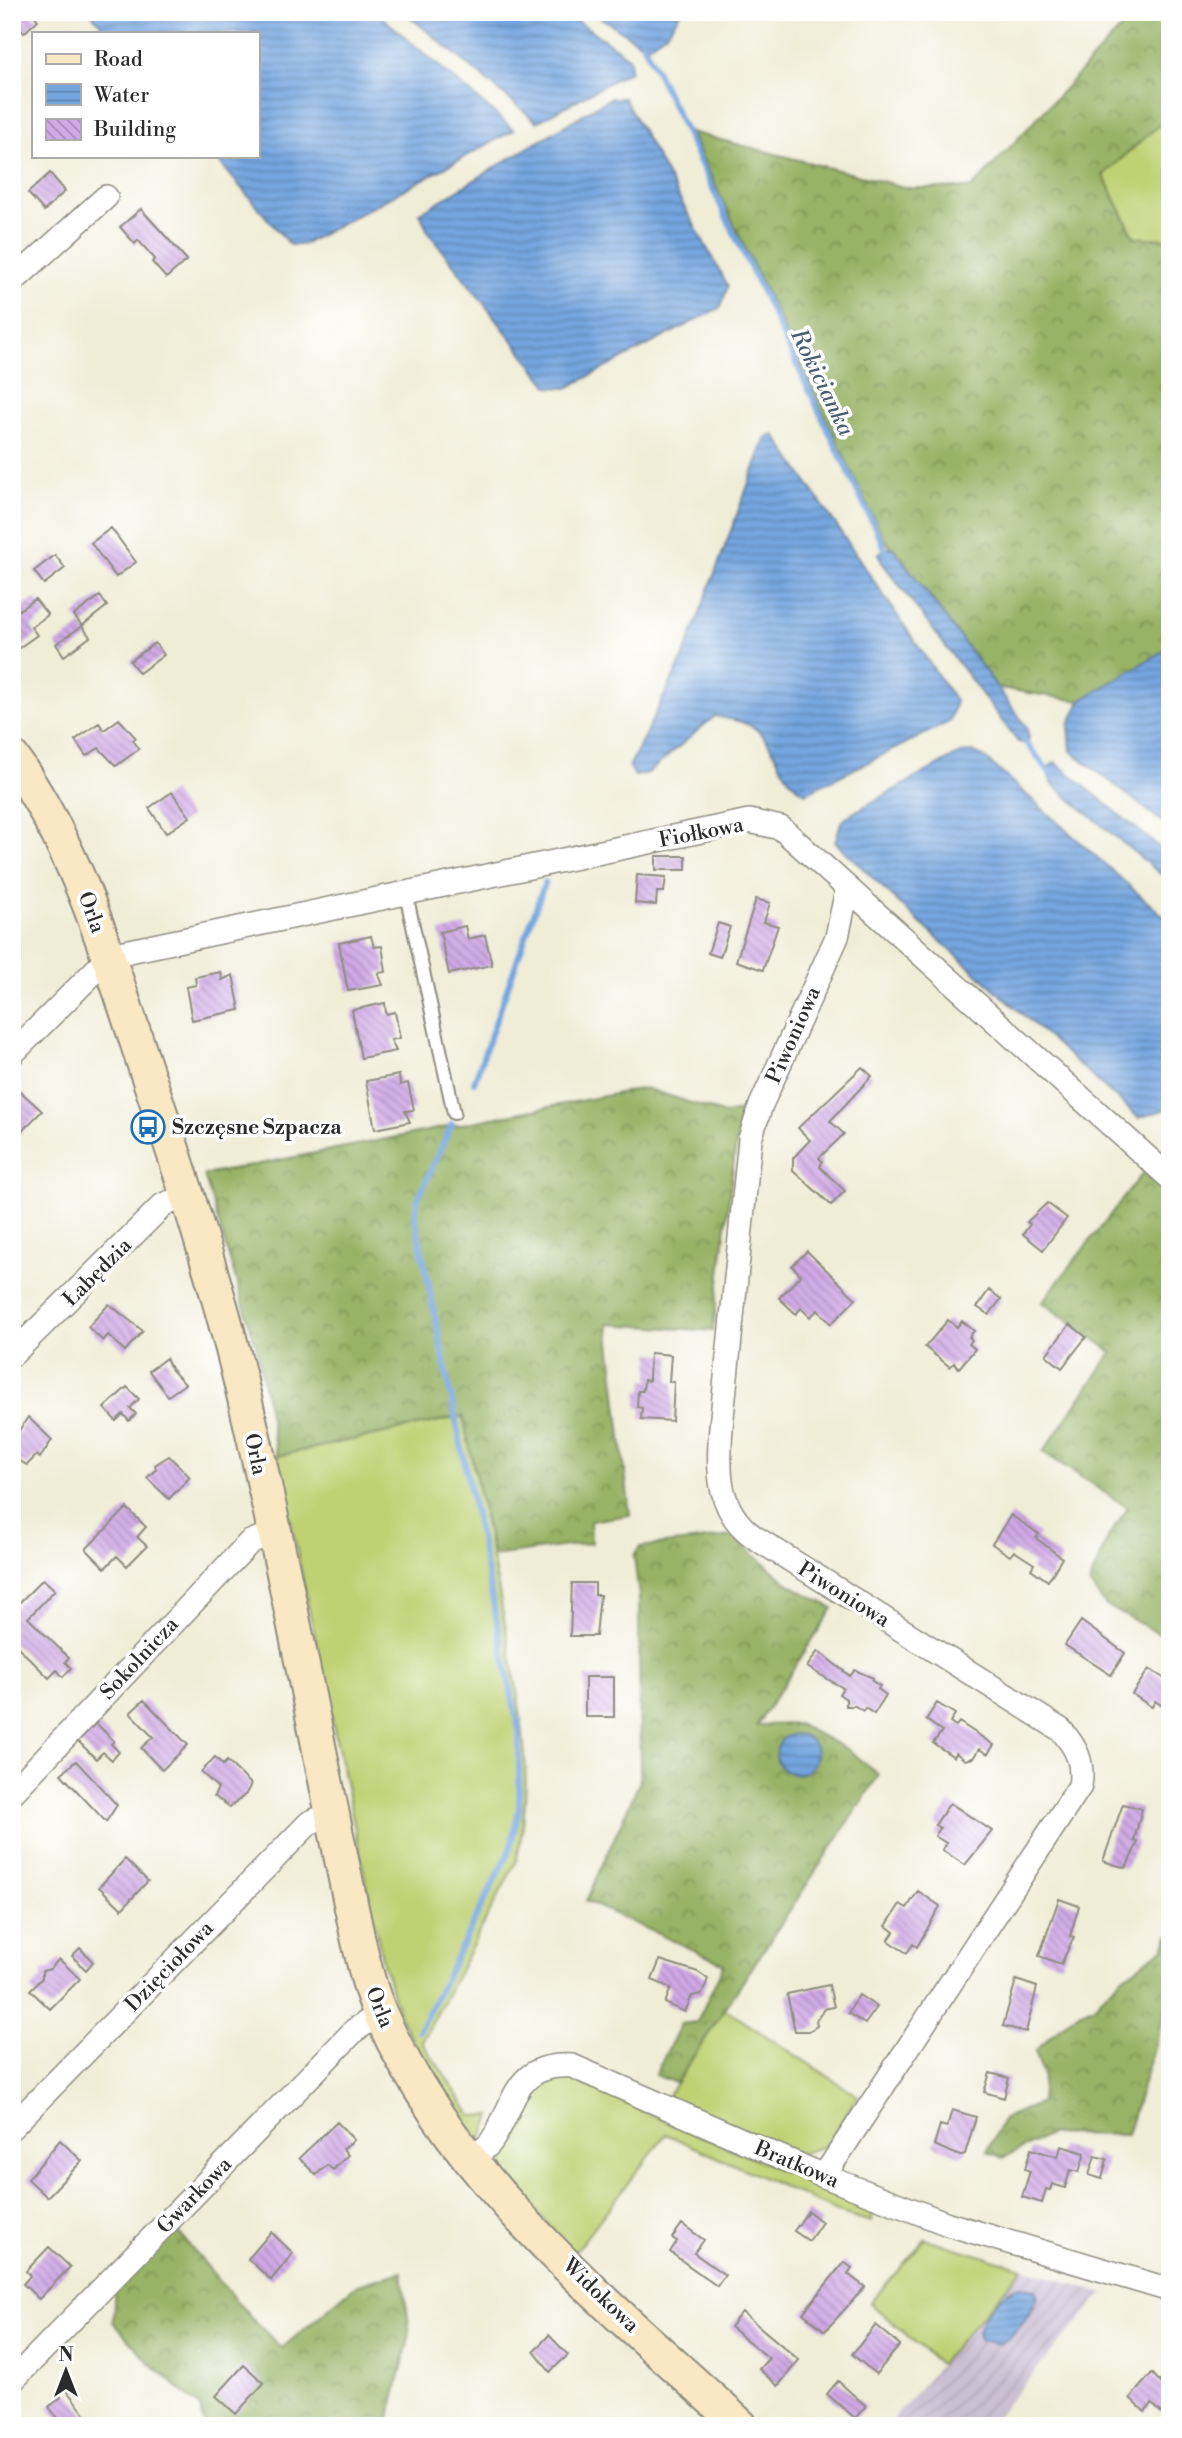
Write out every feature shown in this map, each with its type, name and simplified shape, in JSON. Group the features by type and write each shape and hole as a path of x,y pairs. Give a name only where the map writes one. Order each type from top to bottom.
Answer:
{"street":[{"path":"12,282 106,197"},
{"name":"Orla","path":"12,757 60,834 109,957 186,1196 233,1354 358,1939 380,2014 420,2088 469,2159"},
{"name":"Fiołkowa","path":"109,957 215,931 406,894 749,821 780,828 1170,1178"},
{"name":"Piwoniowa","path":"824,2176 1080,1786 1082,1774 1080,1756 1061,1730 754,1537 734,1517 722,1490 719,1474 721,1427 750,1139 761,1105 837,937 847,890"},
{"path":"12,1055 109,957"},
{"name":"Łabędzia","path":"12,1355 163,1206 186,1196"},
{"name":"Sokolnicza","path":"12,1793 250,1542 273,1533"},
{"name":"Dzięciołowa","path":"12,2127 309,1823 332,1813"},
{"name":"Gwarkowa","path":"12,2381 355,2030 380,2014"},
{"name":"Bratkowa","path":"469,2159 490,2143 518,2088 532,2074 549,2065 572,2066 824,2176 948,2224 1170,2290"},
{"name":"Widokowa","path":"469,2159 506,2201 622,2316 741,2426"}],"lane":[{"path":"406,894 454,1113"}],"shaded area":[{"path":"1023,2268 1103,2293 988,2426 887,2426"}],"green space":[{"path":"1136,12 1170,12 1170,115 1103,175 1134,237 1164,239 1170,242 1170,647 1080,701 998,688 895,550 884,540 690,132 908,188 972,188"},
{"path":"1170,115 1170,242 1164,239 1134,237 1103,175"},
{"path":"645,1088 725,1114 740,1111 713,1331 608,1324 630,1515 590,1521 591,1543 493,1556 463,1416 277,1456 257,1349 204,1175"},
{"path":"1146,1169 1170,1191 1170,1642 1164,1636 1105,1605 1089,1583 1108,1537 1128,1508 1043,1452 1112,1352 1042,1302"},
{"path":"463,1416 517,1689 526,1774 525,1803 516,1862 422,2042 472,2116 492,2115 481,2140 445,2106 398,2012 383,1963 277,1456"},
{"path":"732,1536 790,1585 833,1608 757,1725 798,1724 847,1749 879,1775 676,2083 655,2075 681,2024 697,2022 724,1964 586,1901 640,1781 639,1597 634,1556 640,1547"},
{"path":"1170,1934 1170,1995 1127,2135 1051,2134 1003,2158 987,2151 1004,2118 1041,2103 1043,2075 1035,2051 1072,2017 1094,2006 1120,1979 1164,1948"},
{"path":"725,2009 858,2096 825,2146 799,2154 667,2097"},
{"path":"558,2072 673,2125 874,2207 871,2222 841,2213 666,2134 574,2253 490,2159 529,2087"},
{"path":"173,2226 250,2317 282,2348 356,2285 402,2272 410,2333 388,2426 206,2426 199,2406 149,2362 113,2322 115,2281"},
{"path":"925,2239 1023,2268 940,2364 870,2303"}],"water":[{"path":"90,12 376,12 514,130 302,245 290,245 216,158 259,158 259,32 107,32"},
{"path":"404,12 565,12 630,58 630,71 537,122"},
{"path":"592,12 681,12 667,32 646,47"},
{"path":"610,98 624,98 728,286 721,307 567,388 549,387 428,232 420,213"},
{"path":"775,435 956,702 949,722 806,793 790,780 757,730 742,722 715,716 648,773 635,776 629,767 683,658 766,437"},
{"path":"890,547 895,550 1026,726 1029,738 1026,744 1018,742 881,561 879,553"},
{"path":"1170,647 1170,828 1071,751 1069,725 1080,701"},
{"path":"972,752 984,757 1170,922 1169,1108 1139,1118 919,922 835,842 841,822 851,814 960,753"},
{"path":"1055,762 1170,856 1170,882 1052,784 1046,769"},
{"path":"796,1734 804,1735 810,1740 815,1746 815,1762 810,1768 804,1773 796,1774 788,1773 782,1768 777,1762 776,1754 777,1746 782,1740 788,1735"},
{"path":"1020,2286 1034,2289 1038,2296 1023,2323 1000,2344 980,2340 978,2331 989,2310 1000,2298"}],"building":[{"path":"12,12 31,12 38,20 24,33 12,20"},
{"path":"50,173 65,191 44,211 28,193"},
{"path":"141,209 187,260 166,278 152,262 155,259 138,240 135,244 120,227"},
{"path":"111,528 136,562 116,577 91,543"},
{"path":"55,555 65,568 44,584 34,571"},
{"path":"100,596 107,606 82,626 74,615"},
{"path":"35,599 48,615 31,627 37,635 12,653 12,615"},
{"path":"82,626 90,637 64,656 56,644"},
{"path":"155,643 164,655 139,673 130,661"},
{"path":"119,719 136,738 133,740 139,749 116,766 99,748 86,756 75,740 99,723 104,730"},
{"path":"172,792 190,817 166,833 149,808"},
{"path":"656,856 686,856 686,870 656,870"},
{"path":"637,875 666,877 664,892 657,892 656,905 635,903"},
{"path":"756,899 770,903 764,922 778,926 763,970 736,961"},
{"path":"718,923 730,927 720,957 708,953"},
{"path":"465,926 468,939 485,935 492,965 449,974 440,932"},
{"path":"371,936 374,947 382,946 386,972 378,973 383,985 348,991 339,943"},
{"path":"221,972 222,980 233,975 240,1010 192,1020 186,987 196,985 195,977"},
{"path":"385,1003 386,1014 395,1012 400,1038 391,1040 396,1051 361,1058 352,1010"},
{"path":"862,1067 872,1076 830,1121 844,1134 819,1158 822,1161 820,1167 845,1191 831,1205 793,1170 793,1158 810,1140 798,1128"},
{"path":"399,1075 400,1085 408,1083 414,1110 405,1111 410,1122 375,1129 366,1081"},
{"path":"20,1091 42,1111 18,1135 12,1130 12,1099"},
{"path":"1047,1203 1067,1218 1043,1250 1023,1234 1030,1224 1027,1222"},
{"path":"807,1251 856,1299 831,1324 818,1310 810,1317 801,1308 796,1314 779,1298 801,1275 792,1266"},
{"path":"989,1290 1001,1299 989,1315 977,1307"},
{"path":"109,1304 143,1331 125,1351 108,1335 103,1341 88,1327"},
{"path":"948,1320 957,1327 962,1321 974,1331 969,1337 972,1340 969,1344 975,1349 959,1368 954,1363 950,1367 925,1347"},
{"path":"1070,1324 1086,1337 1062,1368 1046,1355"},
{"path":"650,1353 671,1355 669,1382 674,1382 672,1421 641,1419 642,1408 637,1407 638,1391 643,1391 644,1380 649,1381"},
{"path":"166,1358 171,1369 185,1384 168,1396 149,1371"},
{"path":"127,1387 139,1399 130,1408 136,1414 129,1421 123,1414 116,1421 104,1408"},
{"path":"28,1417 52,1440 40,1458 37,1455 27,1465 12,1457 12,1441"},
{"path":"169,1456 190,1477 169,1499 147,1478 156,1469 155,1465"},
{"path":"127,1508 146,1527 137,1537 147,1546 127,1566 117,1556 105,1568 86,1549"},
{"path":"1011,1515 1039,1534 1036,1538 1062,1558 1048,1581 1031,1569 1034,1564 1014,1551 1010,1556 992,1544"},
{"path":"43,1579 55,1590 28,1618 69,1658 65,1662 71,1668 63,1677 57,1670 49,1678 12,1641 12,1610"},
{"path":"572,1583 595,1583 595,1595 600,1595 596,1636 570,1636"},
{"path":"1081,1621 1125,1653 1111,1675 1065,1645"},
{"path":"818,1651 850,1676 855,1670 873,1678 872,1681 880,1686 878,1689 886,1695 874,1714 865,1708 863,1711 855,1706 846,1706 846,1699 839,1694 843,1688 807,1667"},
{"path":"1149,1669 1170,1682 1170,1711 1155,1701 1152,1707 1132,1694"},
{"path":"585,1677 614,1677 614,1717 585,1717"},
{"path":"144,1700 188,1745 162,1770 141,1748 153,1737 130,1713"},
{"path":"937,1703 955,1714 950,1722 956,1726 959,1722 994,1745 988,1754 979,1749 973,1758 965,1760 956,1753 954,1757 933,1743 942,1731 926,1720"},
{"path":"96,1723 114,1741 111,1744 119,1752 112,1760 103,1752 96,1759 78,1741"},
{"path":"215,1757 223,1765 227,1761 251,1784 246,1794 230,1807 214,1796 218,1788 201,1772"},
{"path":"76,1761 117,1805 106,1822 61,1774"},
{"path":"950,1803 992,1831 965,1865 942,1850 946,1843 935,1836 940,1828 935,1825"},
{"path":"1123,1804 1142,1809 1134,1841 1138,1842 1126,1868 1103,1861"},
{"path":"125,1859 148,1881 122,1909 99,1887"},
{"path":"918,1891 940,1906 917,1947 913,1944 907,1953 888,1941 894,1932 886,1926 900,1904 907,1908"},
{"path":"1059,1899 1079,1906 1070,1936 1074,1937 1061,1964 1039,1956"},
{"path":"80,1948 93,1962 86,1970 72,1956"},
{"path":"59,1959 80,1979 50,2009 30,1990 42,1978 42,1971 50,1969"},
{"path":"660,1960 698,1972 708,1979 702,1994 692,1996 685,2012 665,2003 671,1988 652,1980"},
{"path":"1016,1980 1037,1987 1026,2032 1003,2026"},
{"path":"829,1985 834,2007 824,2009 816,2021 817,2026 809,2031 795,2031 787,1994"},
{"path":"859,1995 877,2007 865,2024 848,2013"},
{"path":"990,2073 1009,2078 1004,2098 984,2092"},
{"path":"952,2110 976,2117 965,2154 960,2156 934,2145 940,2125 947,2127"},
{"path":"337,2122 354,2140 343,2149 348,2155 333,2170 327,2165 316,2175 299,2158"},
{"path":"60,2140 82,2161 47,2197 28,2179"},
{"path":"1061,2146 1085,2153 1079,2172 1070,2170 1065,2188 1052,2184 1050,2190 1046,2189 1042,2203 1022,2197 1030,2171 1025,2169 1031,2149 1058,2157"},
{"path":"1095,2156 1107,2159 1102,2179 1089,2175"},
{"path":"808,2211 822,2222 809,2241 794,2231"},
{"path":"682,2224 704,2240 694,2253 725,2275 717,2286 670,2252 677,2241 672,2238"},
{"path":"271,2232 293,2253 271,2280 248,2259"},
{"path":"49,2247 70,2267 39,2299 23,2284 30,2276 26,2271"},
{"path":"844,2262 852,2268 848,2274 865,2287 825,2331 803,2313"},
{"path":"742,2312 799,2360 778,2386 759,2369 769,2358 730,2327"},
{"path":"876,2325 900,2345 876,2374 852,2354"},
{"path":"549,2335 568,2355 550,2372 534,2351"},
{"path":"244,2365 264,2383 236,2414 216,2396"},
{"path":"1152,2373 1170,2393 1170,2408 1164,2415 1152,2404 1145,2412 1130,2398"},
{"path":"838,2381 866,2406 855,2418 827,2394"},
{"path":"64,2387 91,2422 86,2426 80,2426 77,2421 64,2426 49,2407 61,2397 58,2393"}],"waterway":[{"name":"Rokicianka","path":"642,41 888,555"},
{"path":"1023,739 1051,774"},
{"path":"474,1082 545,882"},
{"path":"419,2031 510,1850 519,1809 519,1731 415,1218 417,1201 452,1124"}],"place":[{"name":"Szczęsne Szpacza","path":"148,1127"}]}
